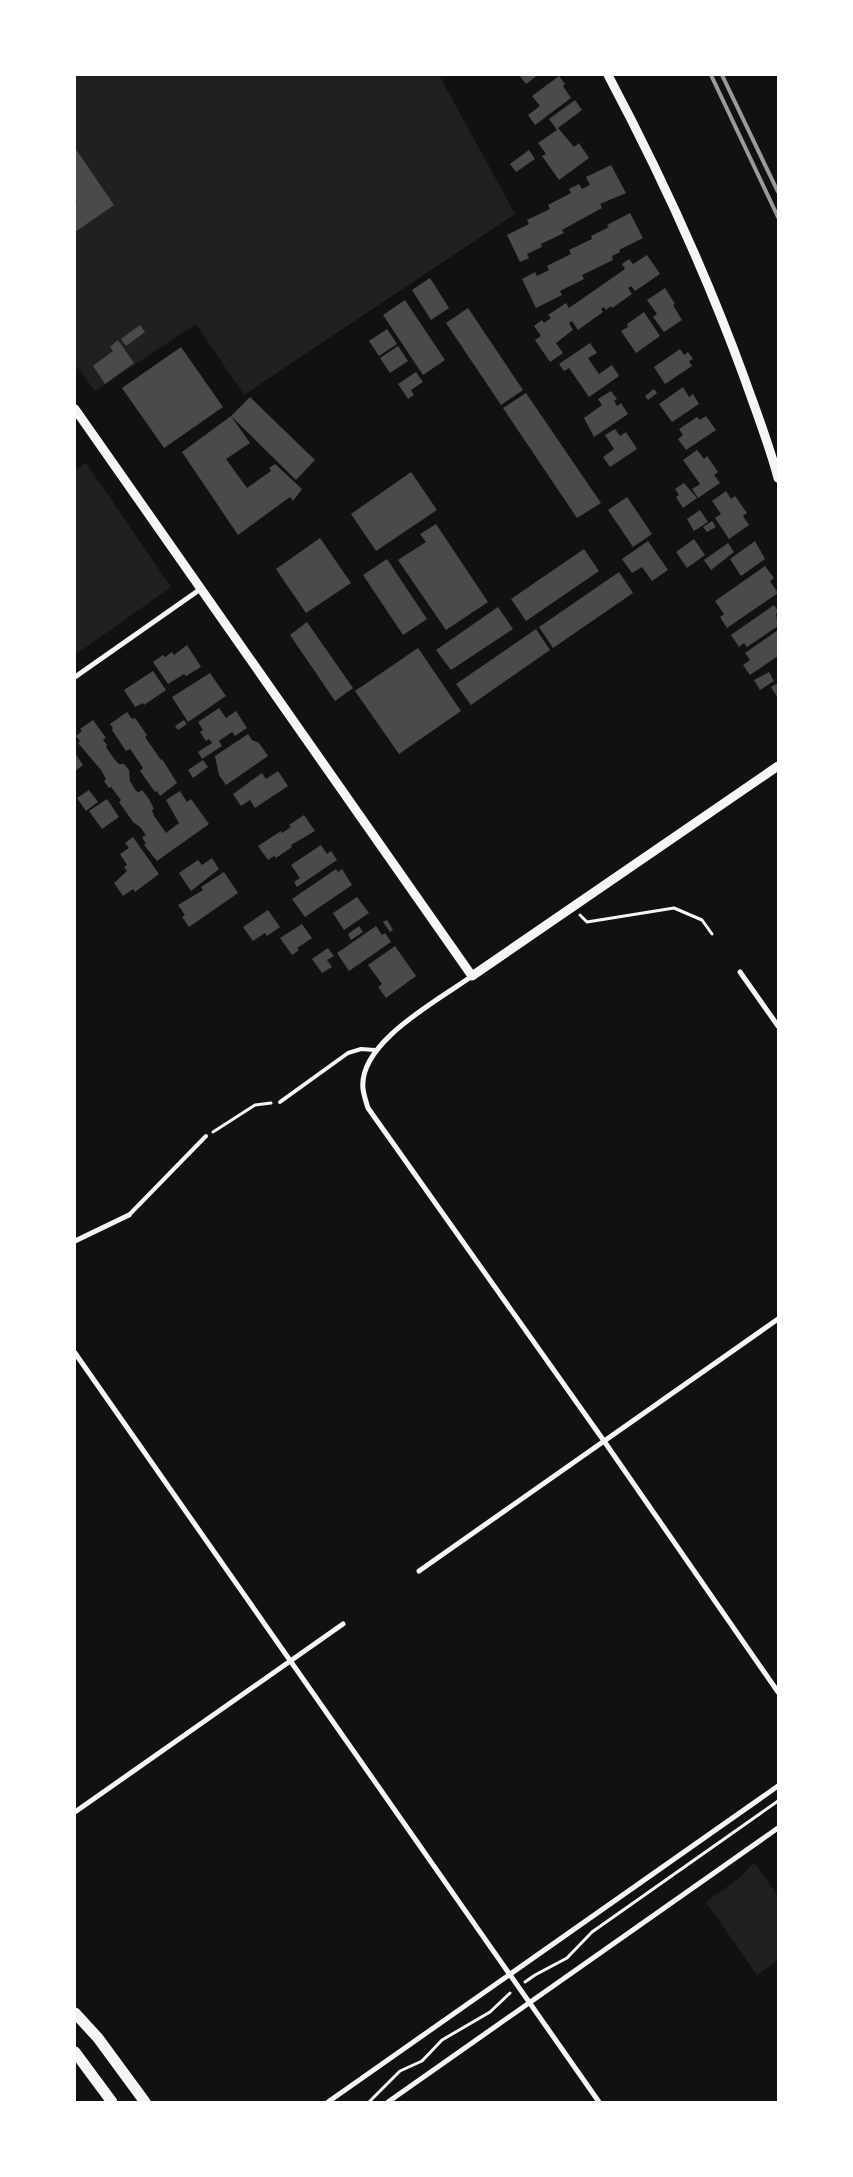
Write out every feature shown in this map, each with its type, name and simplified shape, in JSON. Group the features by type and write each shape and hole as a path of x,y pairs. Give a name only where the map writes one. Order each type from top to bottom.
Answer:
{"main road":[{"path":"75,2013 98,2038 145,2102"},
{"path":"75,2052 112,2102"}],"street":[{"path":"608,75 662,182 724,324 770,450 778,478"},
{"path":"75,409 472,976"},
{"path":"75,677 202,588"},
{"path":"778,766 401,1026 375,1050 366,1067 363,1088 368,1108 604,1441 778,1692"},
{"path":"740,972 778,1026"},
{"path":"75,1241 130,1215"},
{"path":"419,1572 778,1319"},
{"path":"75,1353 599,2102"},
{"path":"75,1812 343,1624"},
{"path":"328,2102 778,1786"},
{"path":"388,2102 778,1828"}],"lane":[{"path":"280,1102 348,1053 361,1049 375,1050"},
{"path":"130,1215 206,1136"}],"path":[{"path":"573,908 586,922 674,908 702,920 712,934"},
{"path":"206,1136 254,1105 280,1102"},
{"path":"369,2102 400,2071 422,2061 442,2040 490,2012 508,1994 534,1975 567,1958 592,1932 778,1802"}],"shaded area":[{"path":"75,75 439,75 515,214 244,395 196,324 95,391 75,364"},
{"path":"86,463 171,587 75,655 75,470"},
{"path":"754,1862 778,1896 778,1960 757,1975 706,1902 742,1876"}],"building":[{"path":"519,75 538,75 526,84"},
{"path":"559,76 571,98 535,125 528,115 540,106 532,96"},
{"path":"575,100 582,110 558,128 574,147 579,143 589,158 559,180 542,156 546,154 538,143 557,130 549,119"},
{"path":"75,148 114,205 75,232 75,202 77,201 75,198"},
{"path":"529,150 535,159 516,172 510,164"},
{"path":"611,165 626,193 600,204 602,208 562,230 564,233 541,244 542,247 527,254 529,258 520,262 507,235 529,224 527,220 550,209 548,205 571,193 569,189 579,184 582,189 590,185 586,177"},
{"path":"630,213 643,238 619,250 620,252 612,256 613,260 582,275 584,279 560,291 562,295 536,308 522,279 535,272 537,276 549,270 547,266 571,254 569,250 592,239 591,236 609,227 607,225"},
{"path":"647,255 660,274 635,291 631,286 628,288 632,294 612,308 611,306 606,310 604,307 601,309 603,312 578,330 572,321 569,323 573,330 556,343 563,353 550,362 535,340 541,336 534,326 542,320 544,323 551,318 548,315 566,303 569,308 625,269 622,264 629,259 633,264"},
{"path":"430,278 449,308 431,320 412,290"},
{"path":"665,288 682,320 664,332 653,317 657,314 647,300"},
{"path":"405,300 445,360 423,375 383,315"},
{"path":"468,308 523,390 501,405 446,323"},
{"path":"644,312 660,336 636,353 621,331 628,327 627,324"},
{"path":"140,325 145,332 126,346 121,339"},
{"path":"387,329 397,344 379,356 369,341"},
{"path":"118,340 134,363 105,384 93,366 113,351 110,347"},
{"path":"590,343 597,353 588,358 599,374 612,365 619,376 589,397 569,368 564,371 559,364"},
{"path":"398,346 408,361 390,373 380,358"},
{"path":"181,347 223,407 164,448 122,388"},
{"path":"680,349 684,355 688,352 693,359 689,361 692,366 665,384 654,367"},
{"path":"416,372 423,382 411,390 414,395 408,399 398,384"},
{"path":"683,387 689,397 693,394 699,404 672,422 659,404"},
{"path":"654,389 657,393 648,400 645,396"},
{"path":"611,391 617,399 614,401 617,406 621,403 628,414 594,437 584,418 602,405 598,399"},
{"path":"526,393 601,503 577,518 503,408"},
{"path":"250,397 315,460 296,480 231,416"},
{"path":"231,416 250,443 226,459 247,488 271,471 269,468 275,464 302,489 293,501 290,497 238,535 182,452"},
{"path":"706,416 716,430 686,450 678,439 683,435 679,429 697,417 700,420"},
{"path":"615,429 620,436 626,432 637,449 610,467 603,457 614,449 605,435"},
{"path":"697,450 704,459 707,456 718,472 714,475 720,483 698,498 692,489 700,484 683,460"},
{"path":"411,472 437,510 376,551 351,514"},
{"path":"684,483 697,498 683,508 676,497 679,495 675,489"},
{"path":"726,491 731,499 735,496 747,513 743,516 749,525 729,539 715,518 721,514 712,501"},
{"path":"627,497 652,534 633,547 608,510"},
{"path":"700,510 708,522 694,531 687,519"},
{"path":"712,521 716,527 707,532 703,527"},
{"path":"436,524 488,602 446,630 398,560 426,542 420,534"},
{"path":"320,538 351,583 306,613 276,569"},
{"path":"694,539 705,555 687,568 676,552"},
{"path":"648,541 668,570 652,581 642,567 632,573 622,559"},
{"path":"755,541 765,559 741,576 730,559"},
{"path":"728,543 734,552 711,570 704,560"},
{"path":"584,549 599,571 526,621 511,599"},
{"path":"387,559 427,619 403,635 363,575"},
{"path":"765,566 774,578 770,581 778,593 727,628 720,617 724,614 715,601"},
{"path":"619,572 633,593 553,648 539,627"},
{"path":"774,605 778,611 776,614 778,626 747,647 744,643 739,647 731,635"},
{"path":"498,607 513,629 451,670 436,650"},
{"path":"307,622 353,688 335,701 290,635"},
{"path":"536,629 550,650 471,705 456,684"},
{"path":"778,630 778,656 750,675 743,665 750,660 745,653"},
{"path":"187,645 201,667 186,676 184,674 168,684 153,662 163,655 165,657 172,652 174,655"},
{"path":"418,648 461,711 399,754 355,691"},
{"path":"153,671 166,690 144,705 143,703 135,707 124,690"},
{"path":"769,672 774,681 760,690 754,680"},
{"path":"210,673 226,696 188,722 172,697"},
{"path":"778,683 778,698 771,687"},
{"path":"219,708 226,718 236,711 247,728 235,736 232,732 219,741 222,746 202,759 198,752 212,743 209,739 206,741 200,732 203,730 198,722"},
{"path":"127,712 132,719 135,718 147,735 145,737 177,783 160,796 140,771 143,768 130,749 126,751 112,730 113,728 110,724"},
{"path":"93,720 106,738 103,740 115,760 119,764 124,764 129,770 130,781 136,791 142,790 149,799 154,809 152,810 154,816 166,833 179,823 166,800 180,791 187,802 191,799 209,824 157,861 144,845 146,844 142,837 146,835 133,822 119,802 121,800 104,781 106,779 101,770 78,743 80,741 76,736 82,731 80,729"},
{"path":"184,720 187,724 178,730 175,726"},
{"path":"248,734 252,740 259,743 268,756 226,785 219,775 215,756"},
{"path":"75,753 83,765 75,771"},
{"path":"203,760 208,767 193,778 188,770"},
{"path":"278,771 288,786 255,808 250,800 241,806 233,794 262,773 266,779"},
{"path":"89,790 98,802 86,811 77,798"},
{"path":"107,799 119,817 102,829 89,811"},
{"path":"304,815 315,831 291,845 292,847 276,858 274,856 268,860 258,846 281,831 282,833 291,827 289,825"},
{"path":"133,837 159,874 135,892 133,889 123,896 114,883 127,871 124,867 127,865 120,854 129,848 125,843"},
{"path":"321,845 327,854 331,851 337,860 297,887 294,882 300,878 291,865"},
{"path":"212,858 219,869 191,891 179,873 198,860 202,865"},
{"path":"336,869 338,872 342,869 352,885 305,917 292,899"},
{"path":"224,872 238,893 189,927 182,917 185,915 178,905 203,890 201,887"},
{"path":"357,897 369,913 344,930 333,913"},
{"path":"268,910 280,927 267,936 265,933 253,941 243,927"},
{"path":"387,920 393,930 390,932 383,922"},
{"path":"302,924 312,938 297,948 299,950 292,955 280,938"},
{"path":"359,926 363,932 351,940 348,934"},
{"path":"376,926 382,935 385,933 391,942 349,971 337,953"},
{"path":"395,946 416,976 386,998 378,987 382,984 368,965"},
{"path":"328,948 334,956 327,960 332,967 322,973 312,959"}],"railway":[{"path":"711,75 778,217"},
{"path":"722,75 778,192"}]}
